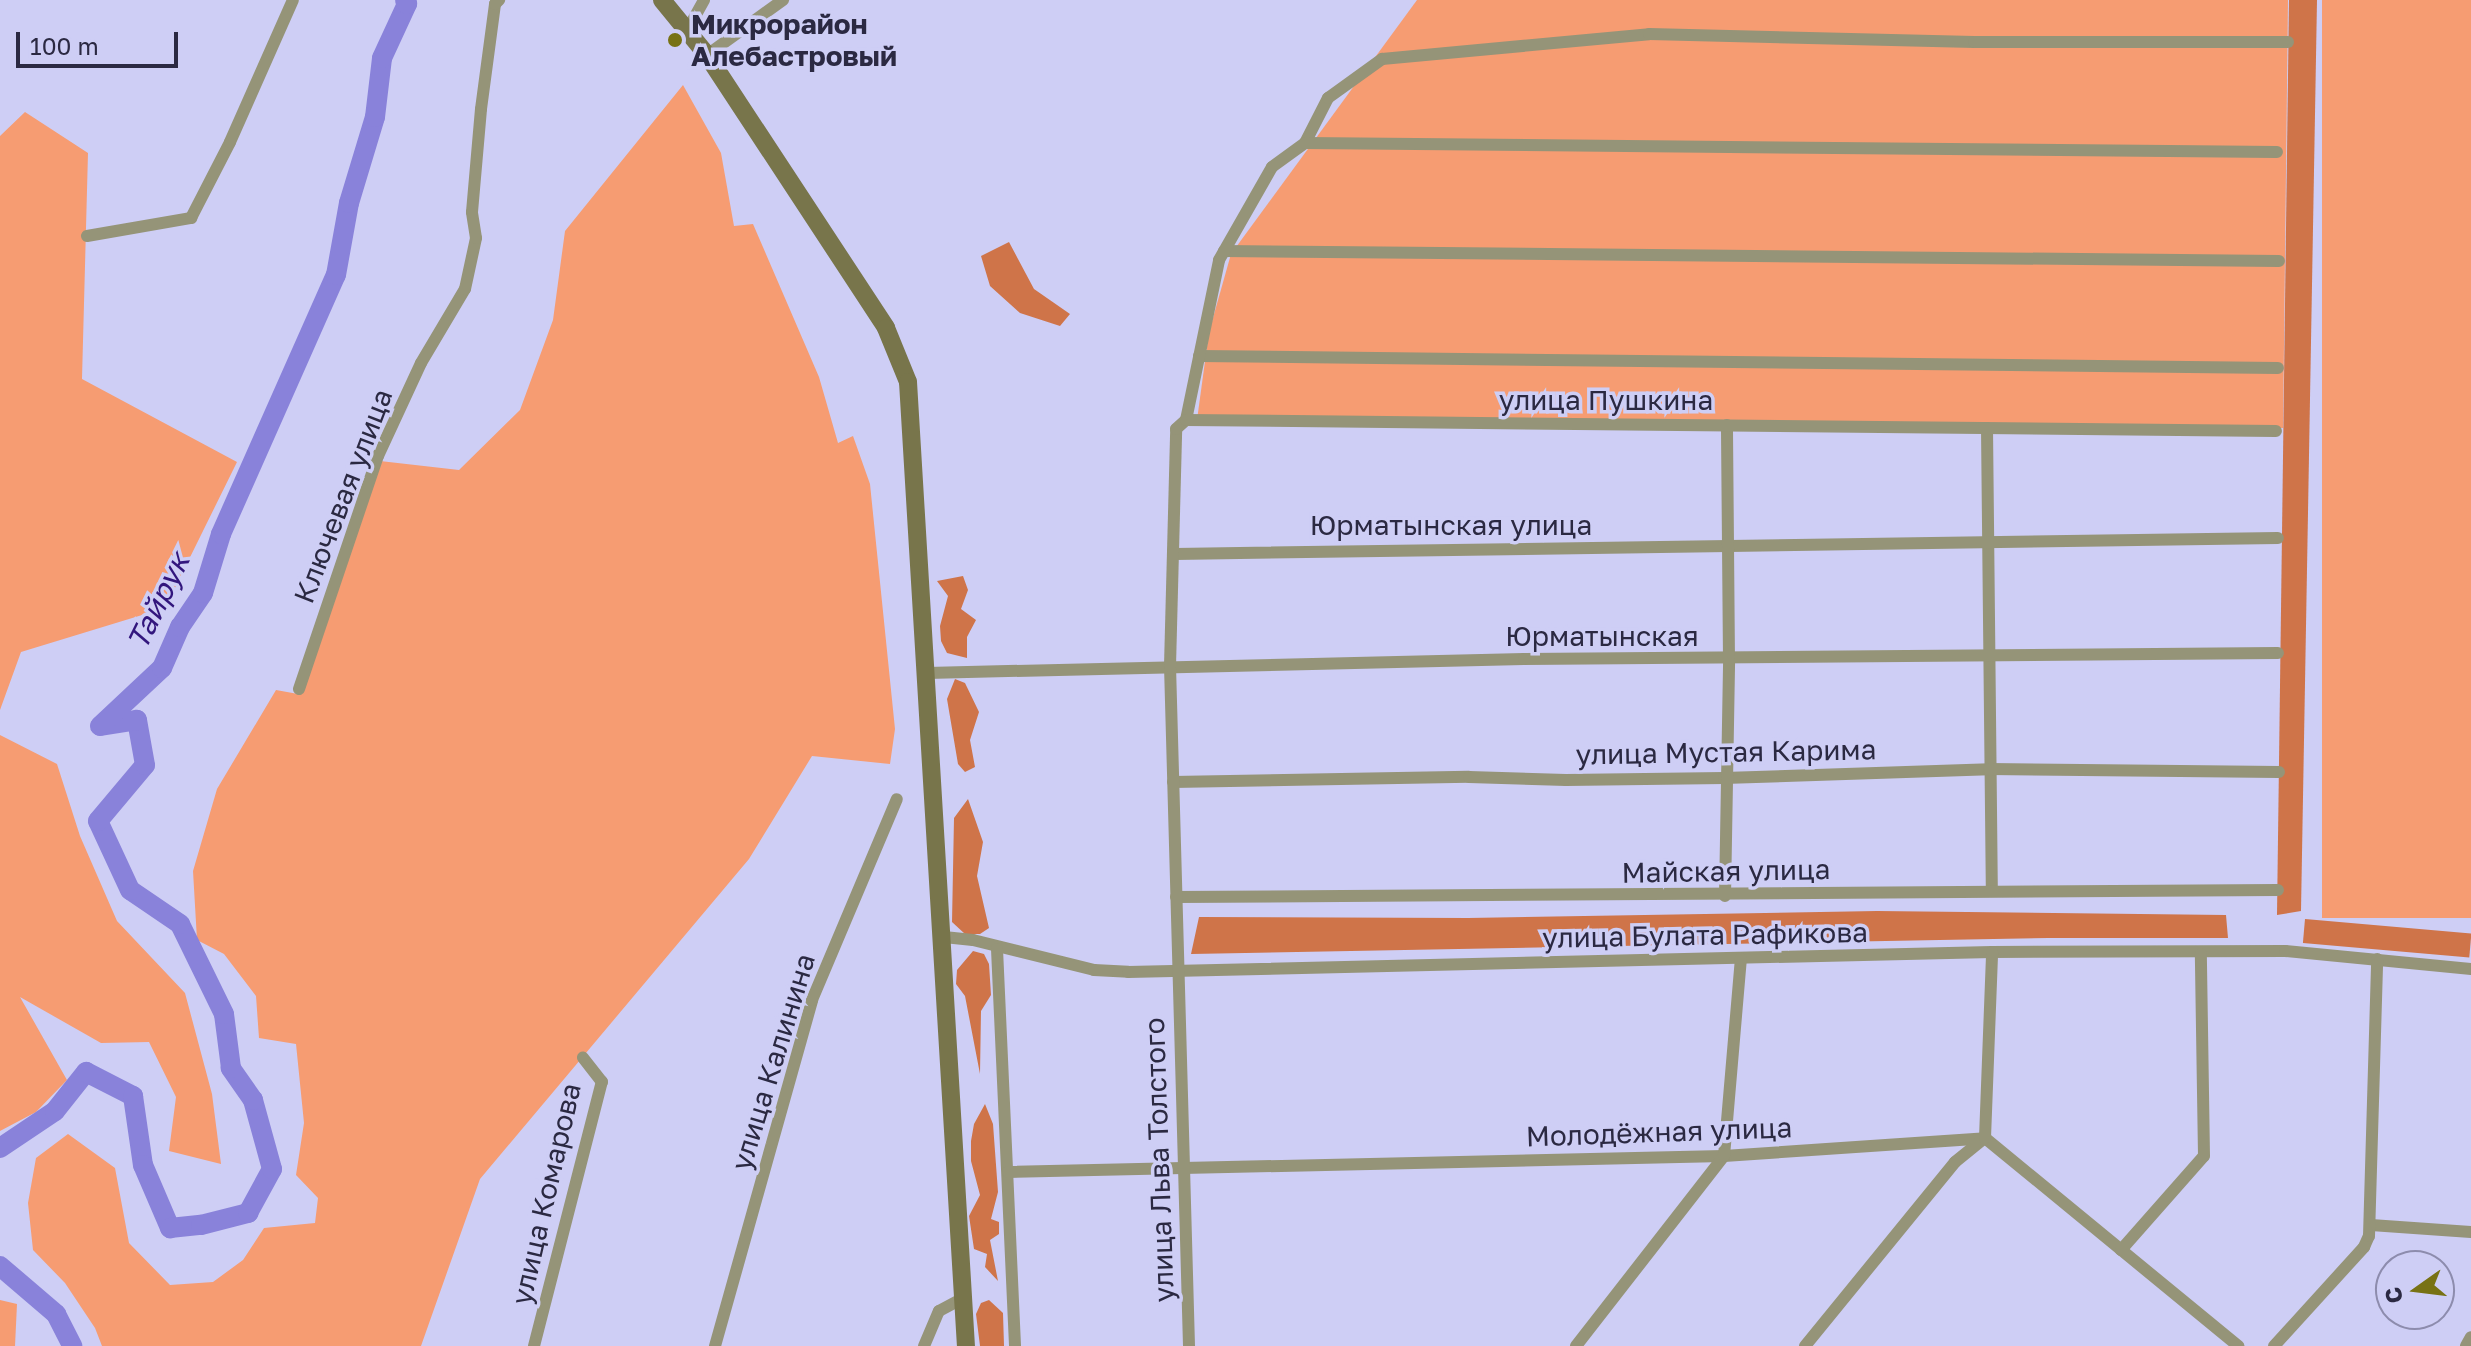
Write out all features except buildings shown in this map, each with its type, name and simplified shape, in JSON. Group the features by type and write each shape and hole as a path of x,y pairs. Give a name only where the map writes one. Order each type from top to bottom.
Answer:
{"street":[{"path":"87,236 191,218 230,142 293,0"},
{"name":"Ключевая улица","path":"299,689 378,456 421,363 465,289 476,238 472,212 481,109 495,4 499,0"},
{"path":"662,0 707,55 886,328 908,382 944,937 966,1346"},
{"path":"688,29 704,0"},
{"path":"707,55 783,0"},
{"path":"1170,666 1176,429 1186,420 1224,251 1272,167 1305,143 1328,98 1382,59 1649,34 1974,42 2288,42"},
{"path":"1305,143 2277,152"},
{"path":"1224,251 2279,261"},
{"path":"1199,356 2278,368"},
{"name":"улица Пушкина","path":"1186,420 2276,431"},
{"path":"1725,896 1724,778 1729,660 1727,425"},
{"path":"1987,428 1992,891"},
{"name":"Юрматынская улица","path":"1175,554 2278,538"},
{"name":"Юрматынская","path":"927,673 1170,666 1990,658 2125,652 2278,653"},
{"name":"улица Льва Толстого","path":"1170,666 1189,1346"},
{"name":"улица Мустая Карима","path":"1173,782 1469,777 1566,780 1724,778 1989,769 2279,772"},
{"name":"улица Калинина","path":"715,1346 812,1000 897,799"},
{"name":"Майская улица","path":"1176,897 1725,896 2278,890"},
{"name":"улица Булата Рафикова","path":"944,937 973,940 997,949 1094,970 1178,973 1992,952 2201,954 2285,951 2471,969"},
{"path":"997,949 1015,1346"},
{"path":"1805,1346 1955,1162 1985,1138 1992,952"},
{"path":"2121,1250 2204,1156 2201,954"},
{"path":"1576,1346 1724,1156 1741,959"},
{"path":"2274,1346 2364,1247 2371,1225 2377,959"},
{"name":"улица Комарова","path":"534,1346 602,1082 583,1058"},
{"path":"1985,1138 2238,1346"},
{"name":"Молодёжная улица","path":"1008,1172 1724,1156 1985,1138"},
{"path":"2371,1225 2471,1232"},
{"path":"924,1346 939,1311 962,1299"},
{"path":"2466,1346 2471,1337"}],"shaded area":[{"path":"1417,0 2288,0 2283,428 1197,420 1209,332 1231,254"},
{"path":"2289,0 2317,0 2301,911 2277,915"},
{"path":"2322,0 2471,0 2471,918 2322,918"},
{"path":"683,85 721,153 734,226 753,224 819,377 838,443 853,436 870,484 895,729 890,764 812,756 749,859 480,1179 421,1346 102,1346 95,1328 65,1283 33,1250 28,1203 36,1158 68,1134 115,1168 129,1243 170,1285 213,1282 243,1260 264,1228 315,1223 318,1198 296,1175 304,1123 296,1044 259,1038 256,996 224,954 197,940 193,871 217,789 276,690 298,694 380,461 459,470 520,410 553,320 565,231"},
{"path":"25,112 88,153 82,379 237,462 165,608 21,652 0,710 0,136"},
{"path":"1009,242 1034,289 1070,314 1060,326 1020,313 990,286 981,256"},
{"path":"963,576 968,590 961,609 976,620 967,637 967,658 947,653 941,641 940,626 948,596 937,581"},
{"path":"955,679 965,683 979,712 970,740 975,767 965,772 958,764 947,699"},
{"path":"0,735 57,764 80,836 117,921 185,993 212,1094 221,1164 169,1151 176,1097 149,1042 101,1043 20,997 67,1080 36,1112 0,1131"},
{"path":"968,799 983,842 977,876 989,928 980,934 965,934 952,922 954,818"},
{"path":"1877,911 2226,915 2228,938 2048,938 1191,954 1199,917 1468,918"},
{"path":"2305,919 2471,934 2469,957 2303,943"},
{"path":"973,951 984,954 989,964 991,995 981,1011 980,1074 965,996 956,984 957,970"},
{"path":"985,1104 993,1124 998,1192 991,1219 999,1222 999,1234 990,1240 998,1281 985,1267 987,1254 974,1249 969,1216 980,1195 971,1161 971,1141 974,1124"},
{"path":"0,1300 17,1304 15,1346 0,1346"},
{"path":"989,1300 1003,1313 1004,1346 980,1346 976,1314 981,1303"}],"waterway":[{"name":"Тайрук","path":"0,1148 55,1111 86,1072 133,1096 143,1165 170,1228 201,1225 248,1213 272,1169 253,1100 231,1068 224,1014 180,924 130,890 98,821 145,765 137,720 100,726 162,668 180,627 203,593 221,534 336,275 349,203 375,117 382,58 407,4 405,0"},
{"name":"Тайрук","path":"0,1266 56,1314 72,1346"}],"place":[{"name":"Микрорайон Алебастровый","path":"675,40"}]}
